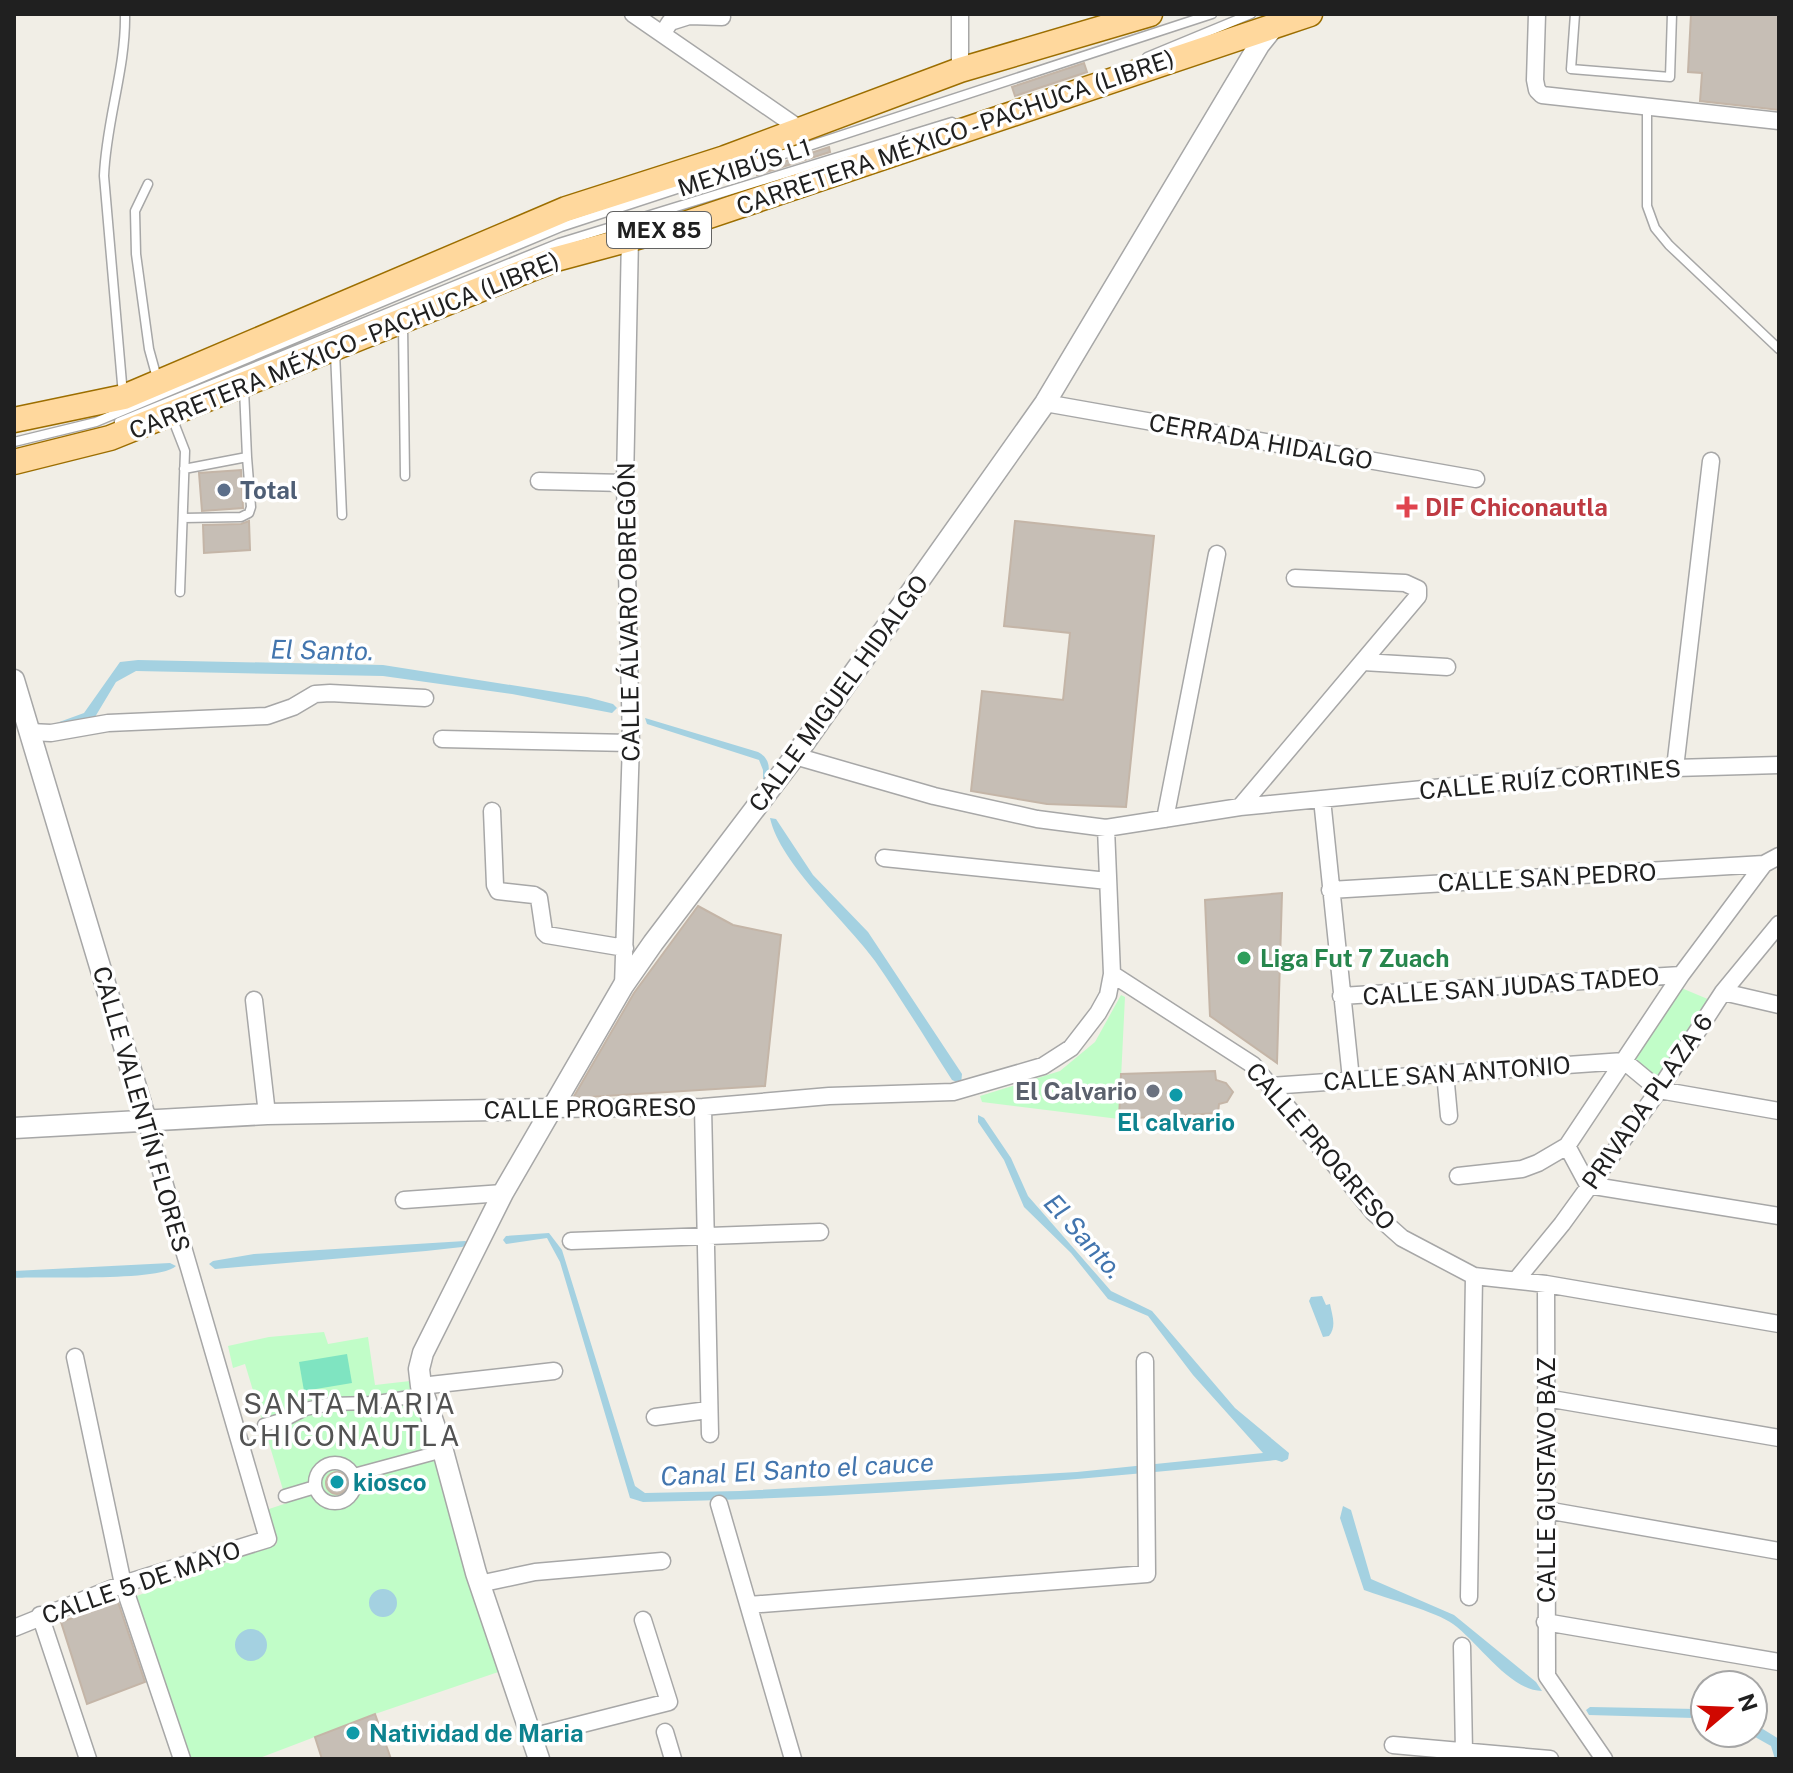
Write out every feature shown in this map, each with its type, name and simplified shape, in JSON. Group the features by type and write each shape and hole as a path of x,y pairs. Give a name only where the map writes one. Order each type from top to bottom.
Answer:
{"main road":[{"name":"CARRETERA MÉXICO - PACHUCA (LIBRE)","path":"14,420 124,397 566,209 725,158 960,70 1150,14"},
{"name":"CARRETERA MÉXICO - PACHUCA (LIBRE)","path":"14,462 110,438 556,259 682,225 1310,14"}],"street":[{"path":"633,14 800,129"},
{"path":"960,14 960,70"},
{"path":"1537,14 1535,80 1537,90 1542,95 1779,121"},
{"path":"663,33 670,22 689,16 722,17"},
{"name":"CALLE MIGUEL HIDALGO","path":"421,1383 423,1353 503,1193 623,986 795,756 1045,403 1259,45 1275,25"},
{"name":"CALLE ÁLVARO OBREGÓN","path":"623,986 631,743 625,483 630,237"},
{"name":"CERRADA HIDALGO","path":"1045,403 1476,479"},
{"path":"1675,768 1711,461"},
{"path":"539,481 625,483"},
{"path":"1165,819 1217,554"},
{"path":"1240,807 1418,596 1418,589 1405,583 1295,578"},
{"path":"1363,662 1447,667"},
{"name":"CALLE VALENTÍN FLORES","path":"14,680 268,1539"},
{"path":"30,732 62,732 108,723 267,716 293,707 315,694 425,698"},
{"path":"442,739 631,743"},
{"path":"795,756 934,796 1037,819 1106,828 1240,807 1322,799 1351,1079"},
{"name":"CALLE RUÍZ CORTINES","path":"1322,799 1675,768 1779,765"},
{"path":"492,811 495,885 498,891 539,898 547,935 625,948"},
{"name":"CALLE PROGRESO","path":"14,1128 267,1114 703,1107 829,1096 953,1092 1043,1066 1071,1048 1098,1013 1108,995 1112,974 1106,828"},
{"path":"884,858 1108,881"},
{"path":"1458,1176 1522,1169 1567,1146 1681,975 1772,860"},
{"name":"CALLE SAN PEDRO","path":"1330,890 1772,860"},
{"name":"PRIVADA PLAZA 6","path":"1517,1279 1562,1224 1659,1090 1723,992 1779,924"},
{"name":"CALLE PROGRESO","path":"1112,974 1253,1065 1374,1213 1402,1238 1474,1276 1517,1279 1779,1324"},
{"name":"CALLE SAN JUDAS TADEO","path":"1341,996 1681,975"},
{"path":"1723,992 1779,1005"},
{"path":"254,1000 267,1114"},
{"path":"1624,1061 1659,1090 1779,1111"},
{"name":"CALLE SAN ANTONIO","path":"1270,1086 1624,1061"},
{"path":"1445,1073 1449,1116"},
{"path":"703,1107 710,1434"},
{"path":"1567,1146 1588,1185 1779,1216"},
{"path":"404,1200 503,1193"},
{"path":"571,1241 820,1232"},
{"path":"1469,1597 1474,1276"},
{"name":"CALLE GUSTAVO BAZ","path":"1546,1284 1547,1676 1604,1759"},
{"path":"75,1357 123,1584 182,1759"},
{"path":"749,1605 1147,1574 1145,1361"},
{"path":"264,1425 305,1409 331,1404 370,1403 421,1383 554,1371"},
{"path":"421,1383 479,1584 539,1759"},
{"path":"1546,1398 1779,1438"},
{"path":"655,1417 708,1410"},
{"path":"354,1475 443,1451"},
{"path":"330,1463 344,1464 354,1475 352,1494 342,1502 323,1500 315,1487 315,1476 330,1463"},
{"path":"285,1496 315,1487"},
{"path":"719,1504 793,1759"},
{"path":"1546,1510 1779,1551"},
{"name":"CALLE 5 DE MAYO","path":"14,1628 123,1584 268,1539"},
{"path":"479,1584 535,1572 662,1561"},
{"path":"40,1615 88,1759"},
{"path":"531,1737 669,1702 643,1620"},
{"path":"1545,1622 1779,1662"},
{"path":"1462,1646 1464,1752"},
{"path":"665,1732 673,1759"},
{"path":"1393,1745 1550,1759"}],"lane":[{"path":"124,397 104,152 121,68 125,14"},
{"name":"MEXIBÚS L1","path":"14,442 96,422 561,227 1212,14"},
{"path":"1007,105 1122,67 1251,14"},
{"path":"1575,14 1571,69 1670,77 1672,14"},
{"path":"1647,106 1647,206 1655,228 1779,349"},
{"name":"MEXIBÚS L1","path":"14,451 102,428 559,243 963,119"},
{"path":"148,184 135,211 136,254 149,349 158,383"},
{"path":"403,320 405,476"},
{"path":"335,348 342,515"},
{"path":"183,518 241,517 249,513 243,385"},
{"path":"170,414 185,451 180,592"},
{"path":"184,469 247,457"}],"green space":[{"path":"1679,987 1710,1000 1660,1077 1630,1061"},
{"path":"1121,995 1125,997 1119,1119 982,1102 980,1096 1060,1071 1095,1042"},
{"path":"324,1332 328,1344 368,1337 375,1385 419,1380 513,1667 375,1714 257,1759 187,1759 134,1597 277,1544 266,1510 287,1503 245,1364 233,1368 228,1346 269,1337"},
{"path":"347,1354 352,1383 304,1391 299,1362"}],"water":[{"path":"120,662 383,665 587,697 617,708 612,713 512,694 383,676 136,671 116,682 95,717 89,721 51,725 84,713"},
{"path":"645,718 758,752 768,763 766,781 763,786 763,770 759,760 647,724"},
{"path":"770,818 776,819 813,875 868,932 962,1074 961,1084 952,1080 875,961 800,873 776,836"},
{"path":"978,1115 984,1118 1011,1158 1028,1196 1111,1291 1152,1311 1235,1408 1289,1453 1288,1459 1282,1462 1276,1460 881,1493 643,1502 630,1498 560,1262 547,1238 506,1244 503,1240 506,1236 549,1233 562,1250 635,1486 645,1493 740,1491 1077,1472 1263,1453 1193,1375 1148,1316 1108,1299 1071,1253 1024,1207 1004,1160 978,1122"},
{"path":"471,1243 426,1251 215,1269 209,1264 254,1254"},
{"path":"170,1263 176,1266 148,1274 14,1278 14,1271"},
{"path":"1322,1296 1326,1305 1330,1304 1333,1316 1331,1332 1323,1337 1309,1301 1311,1297"},
{"path":"1343,1506 1351,1510 1371,1579 1454,1615 1536,1682 1542,1691 1530,1689 1506,1675 1463,1632 1445,1619 1364,1590 1340,1518"},
{"path":"383,1589 393,1593 397,1603 393,1613 383,1617 373,1613 369,1603 373,1593"},
{"path":"251,1629 263,1633 267,1645 263,1657 251,1661 239,1657 235,1645 239,1633"},
{"path":"1590,1707 1689,1709 1689,1718 1589,1715 1586,1710"},
{"path":"1769,1733 1779,1739 1779,1759 1775,1759"}],"building":[{"path":"1691,14 1779,14 1779,110 1700,101 1702,73 1688,72"},
{"path":"1084,63 1087,72 1015,96 1012,87"},
{"path":"829,147 830,152 757,175 756,171"},
{"name":"Total","path":"241,470 243,508 202,511 199,473"},
{"name":"Total","path":"249,521 250,550 204,553 203,525"},
{"path":"1015,521 1154,536 1126,807 1047,804 971,791 982,691 1063,700 1070,633 1004,626"},
{"name":"Liga Fut 7 Zuach","path":"1282,893 1277,1063 1210,1016 1205,900"},
{"path":"698,906 733,925 781,935 765,1086 573,1098 634,993"},
{"name":"El calvario","path":"1215,1071 1216,1080 1226,1083 1233,1092 1227,1102 1219,1104 1218,1113 1119,1119 1121,1074"},
{"name":"kiosco","path":"337,1472 345,1475 348,1483 345,1491 337,1494 329,1491 326,1483 329,1475"},
{"path":"118,1602 145,1682 87,1704 61,1622"},
{"name":"Natividad de Maria","path":"375,1714 391,1759 322,1759 315,1737"}],"place":[{"name":"Total","path":"224,490"},
{"name":"DIF Chiconautla","path":"1407,507"},
{"name":"Liga Fut 7 Zuach","path":"1244,958"},
{"name":"El Calvario","path":"1153,1091"},
{"name":"El calvario","path":"1176,1095"},
{"name":"kiosco","path":"337,1482"},
{"name":"Natividad de Maria","path":"353,1733"}],"district":[{"name":"SANTA MARIA CHICONAUTLA","path":"350,1419"}],"water label":[{"name":"El Santo.","path":"322,650"},
{"name":"El Santo.","path":"1084,1236"},
{"name":"Canal El Santo el cauce","path":"797,1469"}]}
